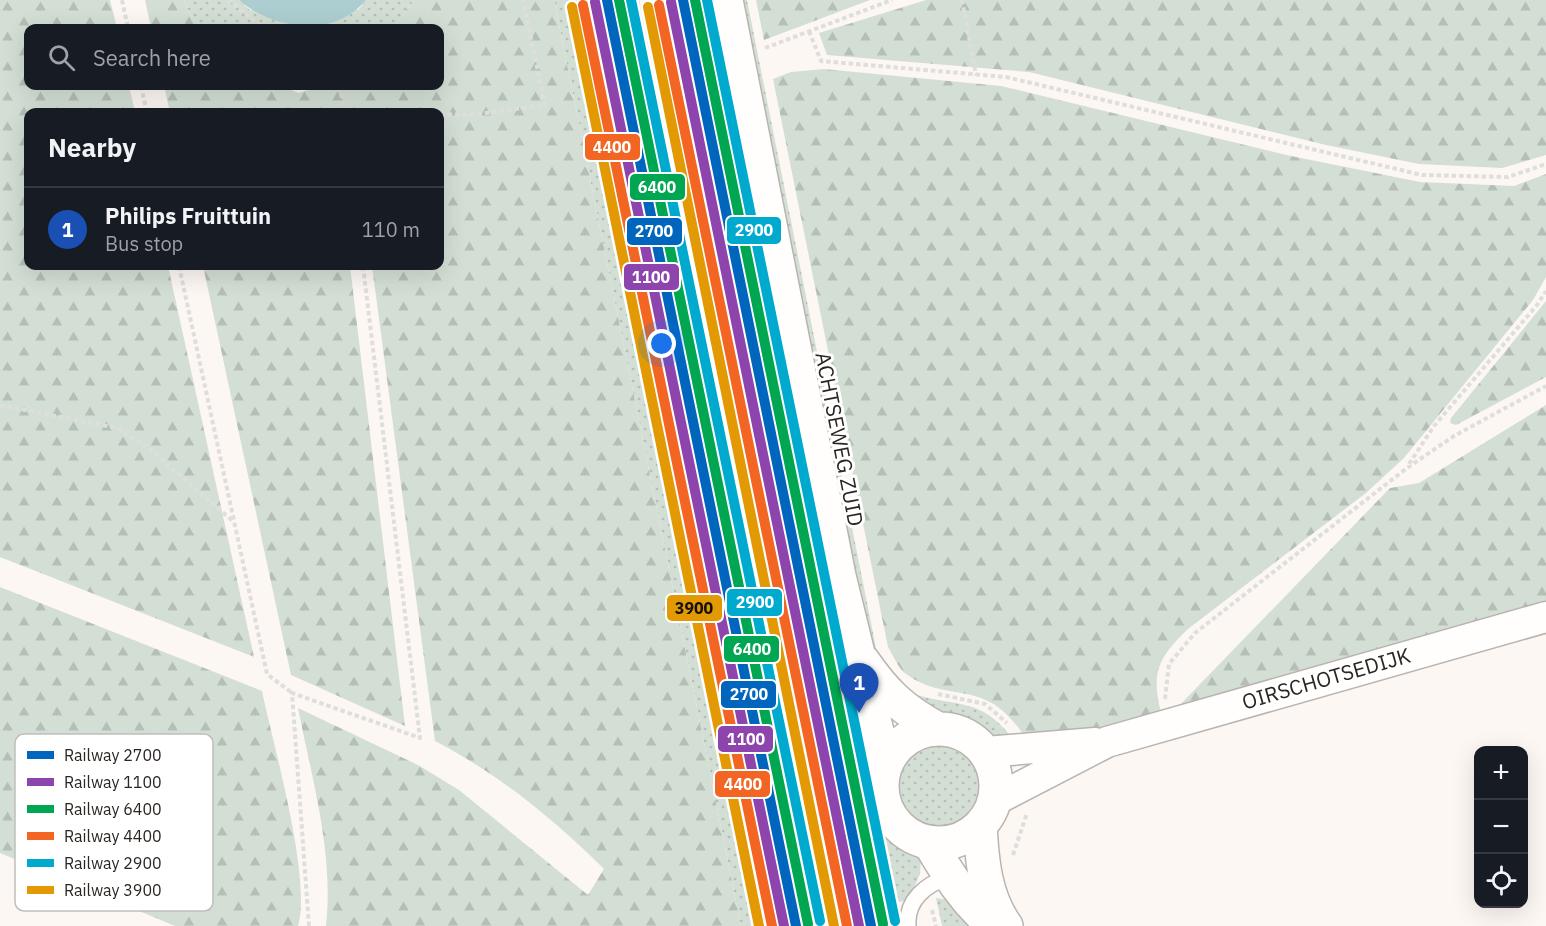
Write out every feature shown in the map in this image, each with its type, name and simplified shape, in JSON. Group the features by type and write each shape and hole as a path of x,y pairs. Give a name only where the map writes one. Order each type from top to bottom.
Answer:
{"street":[{"name":"ACHTSEWEG ZUID","path":"726,0 836,564 885,764"},
{"name":"OIRSCHOTSEDIJK","path":"988,813 1032,780 1107,742 1169,722 1546,616"},
{"name":"ACHTSEWEG ZUID","path":"856,651 881,687 897,703 906,711 936,728"},
{"path":"988,813 965,837 948,843 929,842 906,832 889,814 883,798 882,781 885,764 905,739 920,731 936,728 955,730 973,738 986,752 996,775 988,813 983,869 999,916 1006,926"},
{"name":"OIRSCHOTSEDIJK","path":"986,752 1107,742"},
{"path":"929,842 949,877 971,907 994,926"}],"lane":[{"path":"908,926 909,913 916,898 924,890 949,877"}],"path":[{"path":"122,0 127,24"},
{"path":"228,0 258,24"},
{"path":"444,114 471,115 545,105 523,0"},
{"path":"762,49 892,0"},
{"path":"962,0 976,75"},
{"path":"809,31 821,61 1006,77 1292,147 1422,175 1508,177 1546,164"},
{"path":"142,90 146,108"},
{"path":"341,90 343,108"},
{"path":"180,270 267,674 292,693 420,738 363,270"},
{"path":"1407,468 1434,426 1537,305 1546,291"},
{"path":"1169,722 1165,698 1169,664 1195,633 1407,468 1454,436 1546,386"},
{"path":"0,405 117,429 146,446 235,522"},
{"path":"292,693 309,926"},
{"path":"934,693 985,704 1001,716 1013,730 1021,748"},
{"path":"1010,862 1032,796 1032,780"}],"green space":[{"path":"0,0 110,0 116,24 24,24 24,90 130,90 134,108 24,108 24,270 169,270 254,657 0,557"},
{"path":"145,0 184,0 191,16 200,24 150,24"},
{"path":"184,0 239,0 250,10 358,10 366,0 414,0 397,24 200,24 191,16"},
{"path":"414,0 554,0 741,926 326,926 328,898 324,843 298,708 418,765 459,790 588,895 604,869 565,832 503,783 435,741 373,270 444,270 444,108 169,108 165,90 291,90 299,93 308,90 444,90 444,24 397,24"},
{"path":"554,0 590,0 778,926 741,926"},
{"path":"697,0 711,0 836,635 853,686 847,688 874,762 874,801 879,817 889,831 912,848 921,858 920,874 909,900 888,904 892,926 883,926"},
{"path":"740,0 747,0 876,648 890,681 866,636"},
{"path":"756,0 870,0 764,40"},
{"path":"926,0 1546,0 1546,155 1502,168 1419,164 1326,145 1029,72 827,55 819,33"},
{"path":"824,69 1001,86 1291,156 1420,182 1514,186 1546,174 1546,277 1533,300 1404,458 1366,493 1178,639 1164,658 1157,676 1161,713 1103,730 1023,734 1009,716 994,705 980,698 922,683 906,674 888,647 773,79 791,72"},
{"path":"204,270 350,270 405,726 291,675"},
{"path":"1546,301 1546,377 1456,425 1450,423 1451,418"},
{"path":"1546,405 1546,604 1175,710 1390,488 1419,483"},
{"path":"0,587 262,691 296,845 301,905 298,926 175,926 139,911 213,911 213,734 15,734 15,859 0,853"},
{"path":"911,693 978,709 1001,725 1013,739 993,737 966,723 930,714"},
{"path":"932,746 948,746 963,753 974,764 981,779 978,803 969,816 948,828 932,828 917,821 906,810 899,795 899,779 906,764 917,753"},
{"path":"936,898 948,900 977,926 942,926"}],"water":[{"path":"239,0 366,0 353,12 337,21 325,24 286,23 253,10"},
{"path":"567,0 573,0 761,926 755,926"}],"railway":[{"path":"637,0 825,926"}],"rail line":[{"name":"2700","path":"607,0 796,926"},
{"name":"6400","path":"619,0 808,924"},
{"name":"2900","path":"631,0 820,921"},
{"name":"2700","path":"683,0 871,926"},
{"name":"6400","path":"695,0 883,924"},
{"name":"2900","path":"707,0 895,921"},
{"name":"1100","path":"595,2 784,926"},
{"name":"1100","path":"671,2 859,926"},
{"name":"4400","path":"583,5 772,926"},
{"name":"4400","path":"659,5 847,926"},
{"name":"3900","path":"572,7 759,926"},
{"name":"3900","path":"648,7 834,926"}],"place":[{"name":"Philips Fruittuin","path":"859,713"}]}
